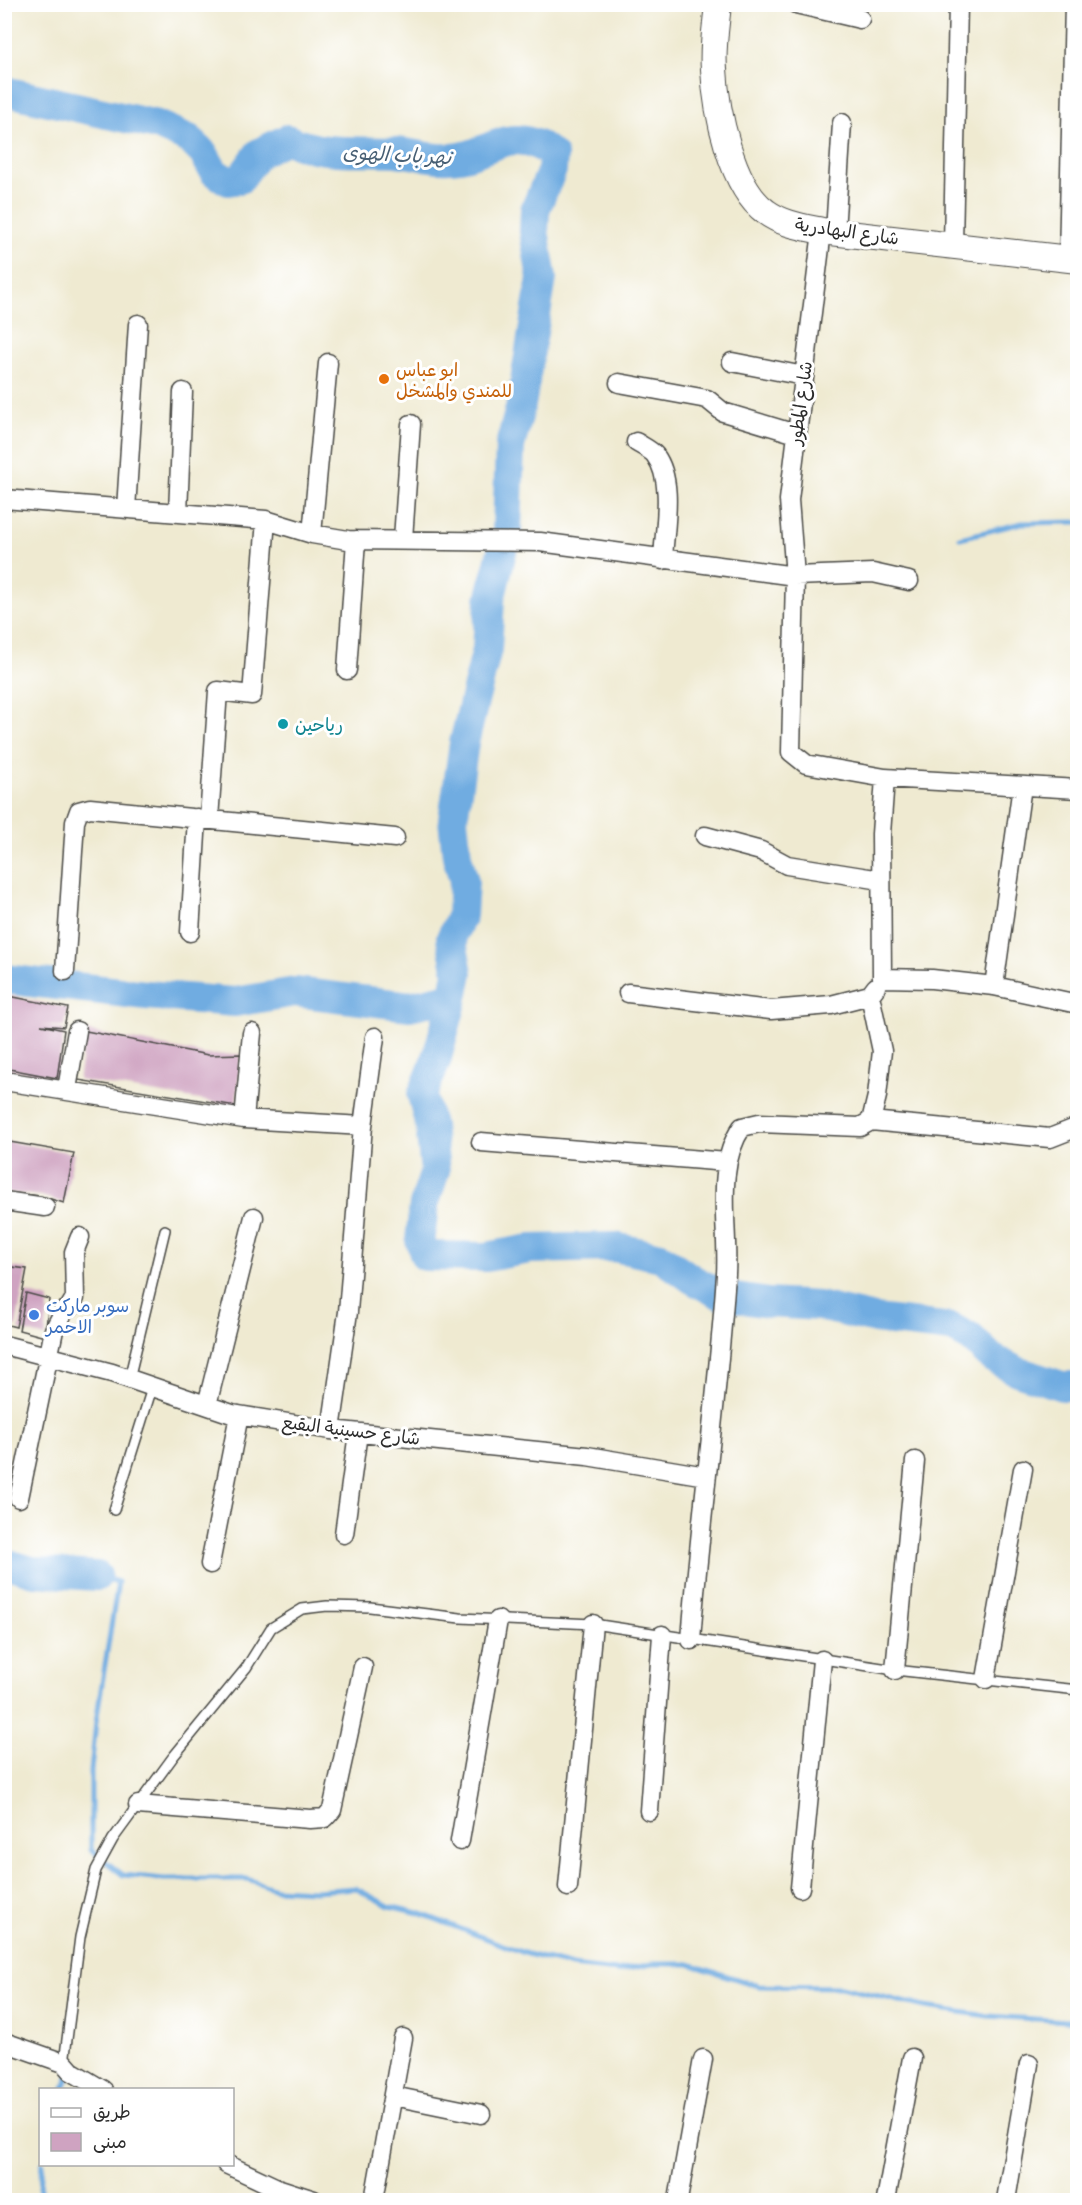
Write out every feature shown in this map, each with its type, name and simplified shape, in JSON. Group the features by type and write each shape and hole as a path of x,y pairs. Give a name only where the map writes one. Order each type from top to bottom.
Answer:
{"main road":[{"name":"شارع البهادرية","path":"718,4 713,67 716,91 736,171 754,201 767,213 792,225 829,232 1073,259"}],"street":[{"path":"796,4 860,20"},
{"path":"953,244 958,4"},
{"path":"1073,259 1074,4"},
{"name":"شارع المطور","path":"842,123 829,232 804,376 789,500 795,576 791,752 806,764 885,778"},
{"path":"126,509 138,324"},
{"path":"732,362 804,376"},
{"path":"312,534 328,363"},
{"path":"619,383 708,399 723,412 796,434"},
{"path":"178,513 183,392"},
{"path":"403,539 411,424"},
{"path":"636,442 654,453 663,468 666,484 663,560"},
{"path":"4,499 266,520 312,534 356,540 540,542 795,576 873,573 909,581"},
{"path":"190,932 218,691 252,695 266,520"},
{"path":"347,670 356,540"},
{"path":"628,993 771,1010 831,1005 870,995 882,978 881,880 885,778 1077,789"},
{"path":"994,986 1022,786"},
{"path":"65,971 75,822 79,811 90,808 395,838"},
{"path":"705,836 761,851 787,865 881,880"},
{"path":"882,978 932,979 994,986 1077,1004"},
{"path":"870,995 882,1051 871,1122"},
{"path":"67,1089 77,1031"},
{"path":"244,1119 252,1033"},
{"path":"331,1430 348,1312 363,1126 375,1037"},
{"path":"4,1081 67,1089 244,1119 363,1126"},
{"path":"691,1640 726,1272 727,1162 733,1141 742,1127 759,1123 860,1127 871,1122 1050,1138 1077,1127"},
{"path":"481,1142 727,1162"},
{"path":"4,1202 45,1207"},
{"path":"207,1405 254,1217"},
{"path":"19,1498 54,1330 64,1311 69,1308 75,1298 74,1252 80,1237"},
{"name":"شارع حسينية البقيع","path":"4,1345 129,1378 152,1388 239,1415 331,1430 587,1456 706,1476"},
{"path":"210,1564 239,1415"},
{"path":"344,1534 358,1432"},
{"path":"895,1670 915,1461"},
{"path":"986,1679 1023,1469"},
{"path":"460,1841 498,1620"},
{"path":"568,1887 593,1624"},
{"path":"649,1811 662,1635"},
{"path":"800,1888 822,1660"},
{"path":"138,1805 310,1819 325,1818 332,1810 363,1667"},
{"path":"374,2200 403,2038"},
{"path":"4,2042 64,2063 70,2071 100,2088"},
{"path":"886,2200 912,2058"},
{"path":"678,2200 703,2059"},
{"path":"1006,2200 1029,2064"},
{"path":"393,2096 481,2115"},
{"path":"230,2166 277,2188 314,2200"}],"lane":[{"path":"129,1378 165,1230"},
{"path":"114,1510 152,1388"},
{"path":"64,2063 80,1937 96,1870 113,1839 173,1757 240,1677 271,1628 302,1609 327,1606 370,1607 498,1620 593,1624 895,1670 1077,1690"}],"building":[{"path":"4,995 68,1008 64,1027 41,1025 64,1030 57,1078 4,1068"},
{"path":"86,1031 208,1055 241,1054 236,1106 78,1080"},
{"path":"4,1141 74,1153 64,1203 41,1196 4,1192"},
{"path":"4,1266 27,1269 16,1327 4,1324"},
{"name":"سوبر ماركت الاحمر","path":"26,1293 49,1299 45,1337 19,1330"}],"waterway":[{"name":"نهر باب الهوى","path":"4,91 157,125 189,139 204,154 214,172 228,181 240,179 259,153 287,139 327,150 396,152 443,158 467,156 504,142 517,140 537,145 546,149 553,156 552,170 535,210 534,231 542,278 521,405 510,446 507,531 490,600 487,649 464,743 453,820 457,856 464,881 462,915 451,938 458,973 452,1002"},
{"path":"960,538 1022,523 1078,522"},
{"path":"4,979 146,995 235,1002 295,992 410,1006 440,999 452,1002 436,1061 422,1095 430,1126 435,1171 424,1205 420,1240 425,1256 486,1257 530,1249 614,1247 661,1257 692,1279 723,1296 768,1303 819,1306 875,1319 952,1328 971,1338 992,1358 1017,1371 1062,1386 1078,1386"},
{"path":"4,1563 35,1572 97,1576"},
{"path":"97,1576 118,1582 96,1722 91,1771 91,1850 123,1875 164,1879 247,1879 276,1889 315,1891 355,1888 389,1906 419,1913 524,1953 572,1966 617,1971 652,1964 689,1964 759,1986 841,1987 925,2007 988,2016 1068,2021 1078,2019"},
{"path":"64,2088 70,2073"},
{"path":"39,2200 42,2166"}],"place":[{"name":"ابو عباس للمندي والمشخل","path":"384,379"},
{"name":"رياحين","path":"283,724"},
{"name":"سوبر ماركت الاحمر","path":"34,1315"}]}
